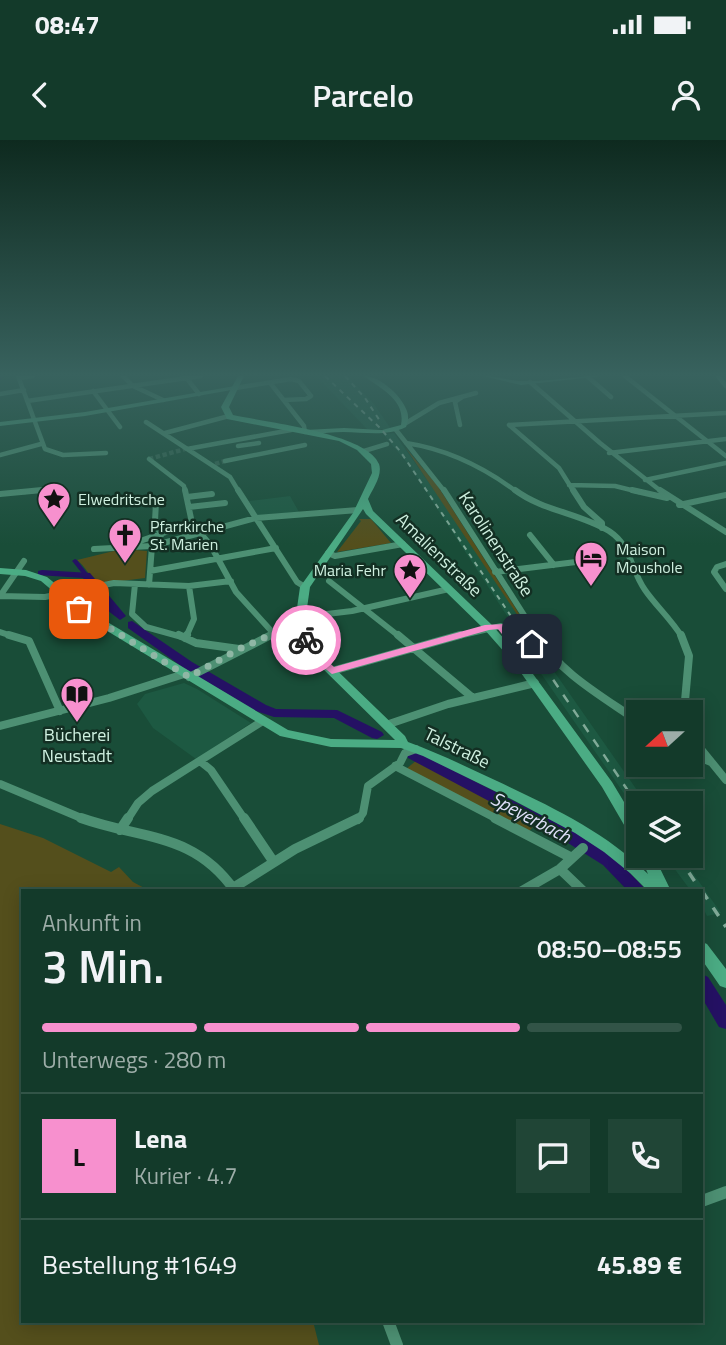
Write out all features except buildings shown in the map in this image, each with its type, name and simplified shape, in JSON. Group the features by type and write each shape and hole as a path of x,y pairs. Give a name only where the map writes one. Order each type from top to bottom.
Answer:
{"main road":[{"path":"301,620 305,587 356,514 377,469 373,460 352,443 317,432"},
{"name":"Amalienstraße","path":"364,500 372,515 488,627 535,683 607,785 626,817"},
{"path":"356,514 372,515"},
{"path":"0,571 21,566 44,579 85,613 192,674 261,722 295,737 321,742 386,742 402,750"},
{"name":"Talstraße","path":"301,620 307,642 332,671 389,724 401,739 402,750 416,749 546,813 626,862"},
{"path":"386,742 392,734 389,724"},
{"name":"Talstraße","path":"634,868 655,889"},
{"path":"652,868 663,889"},
{"path":"703,949 726,981"}],"street":[{"path":"37,432 45,449 55,454 106,453"},
{"path":"186,449 276,432"},
{"path":"329,434 338,432"},
{"name":"Karolinenstraße","path":"396,432 440,484 541,643 558,664 626,713"},
{"path":"517,432 559,468 588,511 602,523 602,528"},
{"path":"587,432 609,453 679,505 726,533"},
{"path":"695,432 726,456"},
{"path":"165,433 186,449 214,464 230,478 297,582 305,587"},
{"path":"254,437 266,451"},
{"path":"609,453 726,439"},
{"path":"238,446 259,443"},
{"path":"406,443 428,448 485,471 530,500 602,528 628,547 639,582 684,640 690,656 685,700"},
{"path":"0,455 41,444"},
{"path":"364,451 387,444"},
{"path":"225,461 305,445"},
{"path":"148,460 184,486 192,523 198,533 218,558 236,592 274,634"},
{"path":"645,480 726,463"},
{"path":"569,485 615,486 670,498"},
{"path":"0,494 60,488"},
{"path":"187,497 212,495"},
{"path":"679,505 726,495"},
{"path":"156,502 155,521 159,533 169,541"},
{"path":"188,507 225,503"},
{"path":"94,549 152,546 256,517 356,514"},
{"path":"123,547 192,523"},
{"path":"530,535 554,565"},
{"path":"328,553 335,556 403,544"},
{"path":"149,585 152,546"},
{"path":"150,570 276,548"},
{"path":"495,572 576,562"},
{"path":"726,564 717,567 714,572 726,589"},
{"path":"0,596 21,566"},
{"path":"0,596 28,598 64,594 114,583 189,586 231,581"},
{"path":"329,581 366,608 473,698"},
{"path":"135,584 134,618 146,627 196,643 239,649"},
{"path":"185,638 195,616 189,586"},
{"path":"0,726 192,674 301,620 449,589"},
{"path":"332,671 488,627 501,626 514,643 522,646 541,643"},
{"path":"0,632 29,641 60,711"},
{"path":"389,724 473,698 535,683"},
{"path":"120,830 138,803 261,722"},
{"path":"0,784 46,804 120,830 193,848 207,856 234,889 273,861 358,820 363,813 368,786 400,763 402,750"},
{"path":"704,752 726,780"},
{"path":"704,759 713,763"},
{"path":"201,762 211,770 273,861"},
{"path":"396,766 572,858"},
{"path":"525,889 560,869 583,848"},
{"path":"560,869 581,889"},
{"path":"703,1201 726,1192"},
{"path":"389,1323 397,1345"}],"shaded area":[{"path":"394,433 534,640 524,642 408,464 383,434"},
{"path":"405,447 437,485 534,637 532,637"},
{"path":"290,496 299,512 257,515 249,501"},
{"path":"359,519 371,519 391,543 337,552 361,521"},
{"path":"122,549 147,551 145,578 98,584 77,560"},
{"path":"537,647 638,791 626,791 626,796 535,665 527,649"},
{"path":"184,683 251,723 196,759 153,728 137,704 145,694"},
{"path":"417,760 538,822 529,831 406,769"},
{"path":"0,824 43,838 111,872 119,867 133,882 146,889 21,889 21,1323 314,1323 319,1345 0,1345"},
{"path":"674,868 689,868 721,913 707,916 703,908 703,889 690,889"}],"waterway":[{"name":"Speyerbach","path":"75,561 86,575"},
{"name":"Speyerbach","path":"42,573 86,575 120,616"},
{"name":"Speyerbach","path":"132,625 188,665 261,708 274,713 337,714 377,735"},
{"name":"Speyerbach","path":"413,755 574,839 609,861 637,889"},
{"name":"Speyerbach","path":"703,984 726,1021"}],"tunnel":[{"path":"149,459 185,449"},
{"path":"215,464 225,461"}],"railway":[{"path":"384,432 400,451 525,637"},
{"path":"523,635 628,791"},
{"path":"686,868 700,889"},
{"path":"703,892 726,927"}],"way so far":[{"path":"79,609 189,677 239,649 300,622 306,640"}],"place":[{"name":"Elwedritsche","path":"54,529"},
{"name":"Pfarrkirche St. Marien","path":"125,565"},
{"name":"Maison Moushole","path":"591,588"},
{"name":"Maria Fehr","path":"410,600"},
{"name":"Bücherei Neustadt","path":"77,724"}],"route":[{"path":"306,640 317,657 332,671 488,627 501,626 514,643 522,646 532,644"}]}
